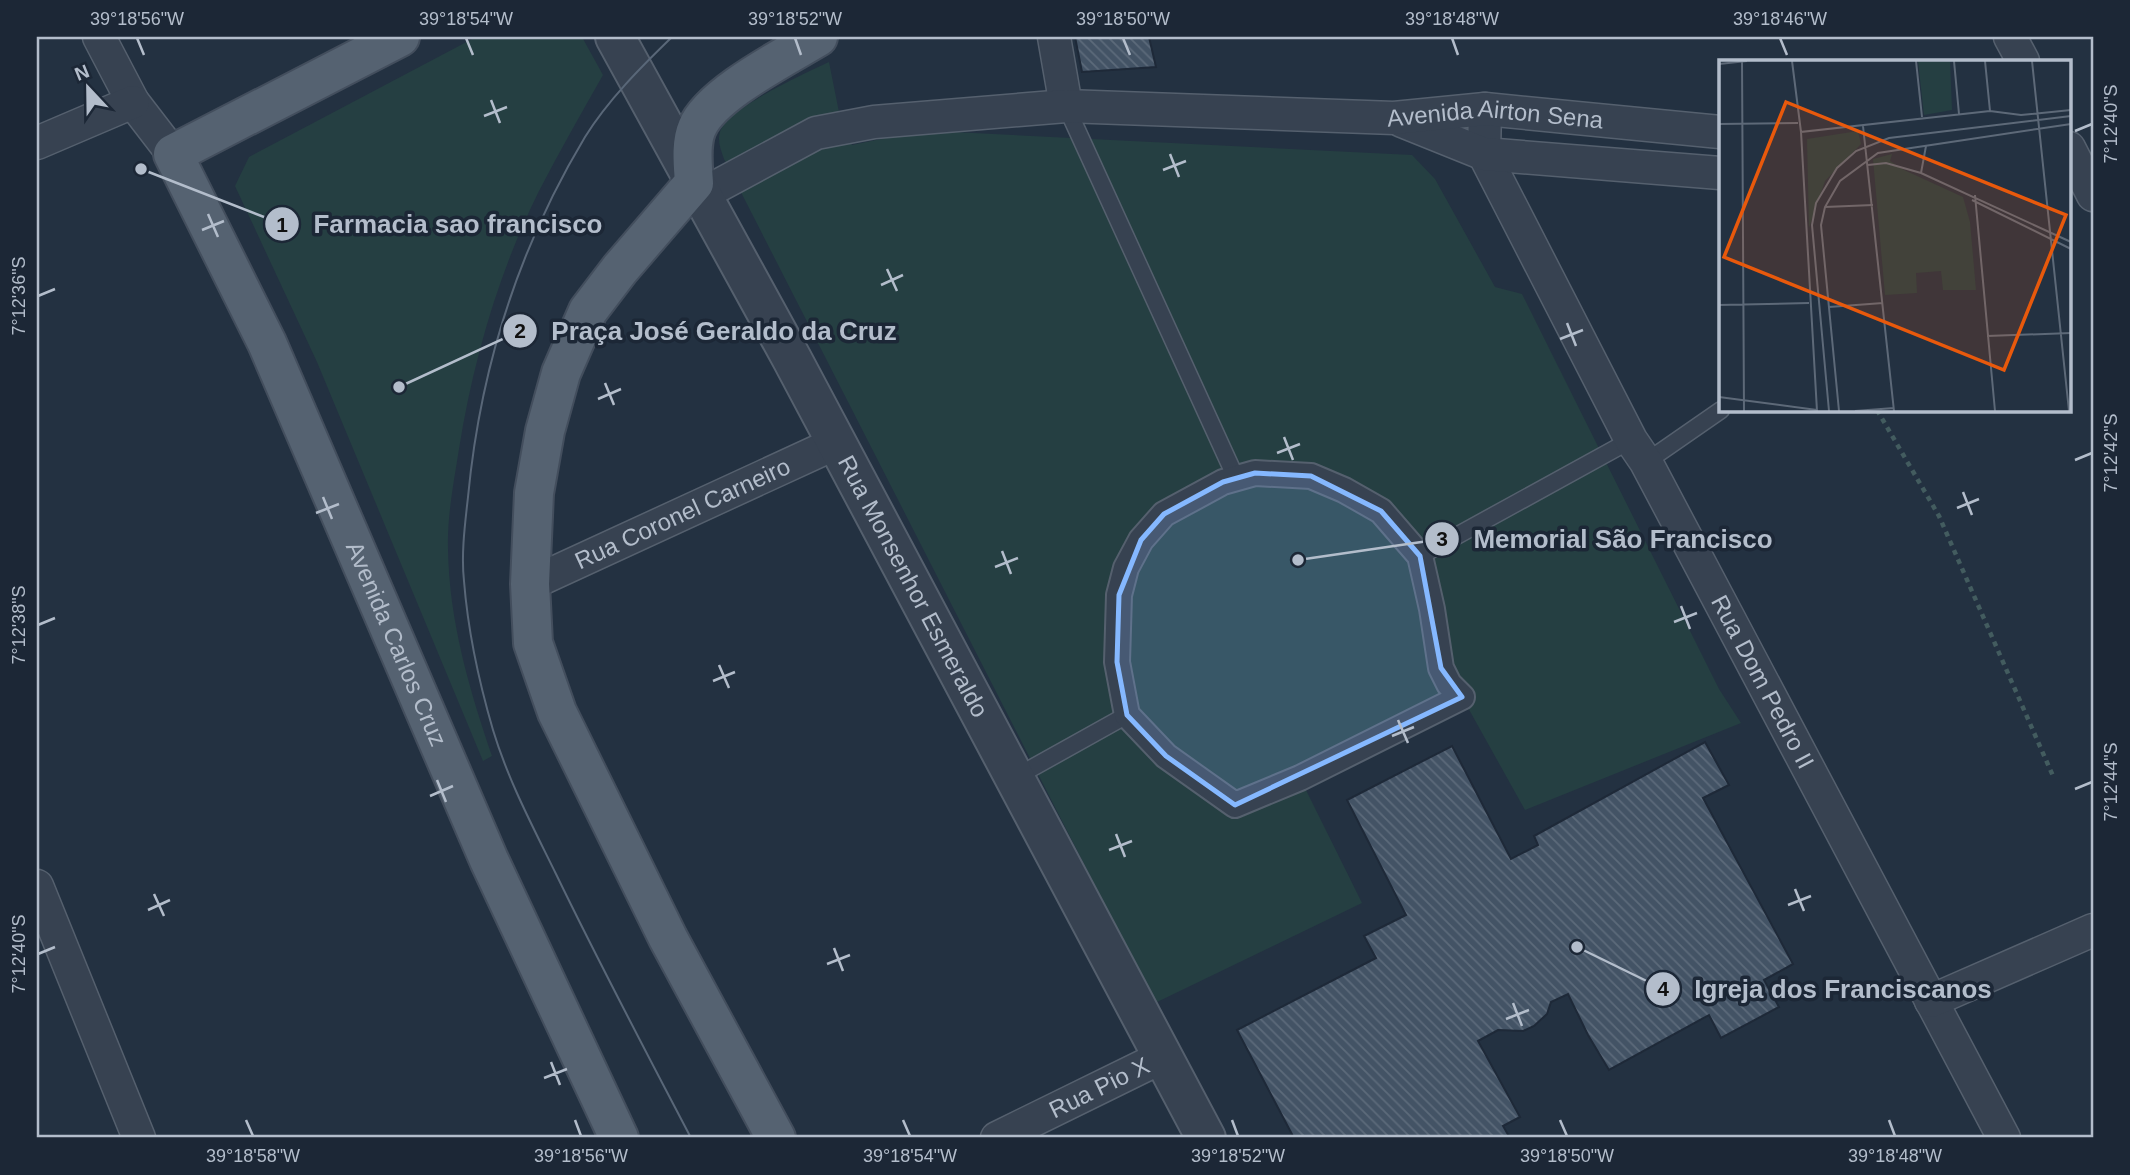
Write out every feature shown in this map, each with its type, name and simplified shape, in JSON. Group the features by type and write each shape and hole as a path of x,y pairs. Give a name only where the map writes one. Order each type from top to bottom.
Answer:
{"main road":[{"path":"173,154 400,37"},
{"path":"776,1138 668,938 556,712 533,643 530,584 534,493 545,431 561,373 588,311 620,269 697,189 693,155 696,130 709,108 818,37"},
{"name":"Avenida Carlos Cruz","path":"173,154 267,343 489,860 619,1138"}],"street":[{"path":"99,37 133,102 173,154"},
{"name":"Rua Monsenhor Esmeraldo","path":"615,37 836,443 1206,1138"},
{"path":"1054,37 1066,106"},
{"path":"2010,37 2022,60"},
{"path":"37,143 133,102"},
{"path":"697,189 817,133 874,121 1066,106 1394,118"},
{"name":"Avenida Airton Sena","path":"1394,118 1485,109 1719,132"},
{"name":"Rua Dom Pedro II","path":"1485,109 1484,153 2004,1138"},
{"name":"Avenida Airton Sena","path":"1394,118 1484,153 1719,173"},
{"path":"2077,161 2093,195"},
{"path":"2070,199 2093,201"},
{"name":"Rua Coronel Carneiro","path":"530,584 836,443"},
{"path":"1255,473 1311,476 1344,489 1381,511 1420,556 1441,668 1449,684 1462,697 1300,778 1235,805 1166,756 1127,715 1117,662 1119,595 1126,568 1141,540 1164,514 1223,481 1236,478 1255,473"},
{"path":"37,886 139,1138"},
{"path":"1931,1001 2093,930"},
{"name":"Rua Pio X","path":"997,1138 1163,1057"}],"lane":[{"path":"1066,106 1236,478"},
{"path":"1420,556 1719,411"},
{"path":"1014,778 1127,715"}],"path":[{"path":"1878,411 1939,516 2053,776"}],"highlighted area":[{"path":"1255,473 1311,476 1381,511 1420,556 1441,668 1462,697 1235,805 1166,756 1127,715 1117,662 1119,595 1141,540 1164,514 1223,482"}],"green space":[{"path":"476,37 582,37 603,75 539,191 512,253 480,350 459,449 449,524 449,576 462,654 492,756 483,761 317,362 235,186 249,157"},
{"path":"829,62 839,112 852,145 900,135 953,132 1412,155 1435,179 1495,287 1522,294 1719,689 1741,723 1525,810 1462,697 1300,778 1362,903 1155,1003 724,159 719,139 726,122 768,92"}],"building":[{"path":"1075,37 1149,37 1156,67 1082,72"},
{"path":"1705,742 1729,785 1703,798 1793,964 1764,980 1779,1007 1721,1038 1709,1015 1609,1070 1568,994 1551,1002 1547,1014 1534,1026 1523,1031 1498,1030 1478,1041 1520,1117 1503,1126 1510,1138 1294,1138 1237,1030 1376,958 1364,936 1406,915 1347,800 1452,746 1511,859 1538,845 1534,836"}],"tram line":[{"path":"672,37 614,97 594,123 562,179 522,266 506,311 482,403 468,497 463,560 468,619 475,657 493,730 506,767 589,940 691,1138"}],"place":[{"name":"Farmacia sao francisco","path":"141,169"},
{"name":"Praça José Geraldo da Cruz","path":"399,387"},
{"name":"Memorial São Francisco","path":"1298,560"},
{"name":"Igreja dos Franciscanos","path":"1577,947"}]}
